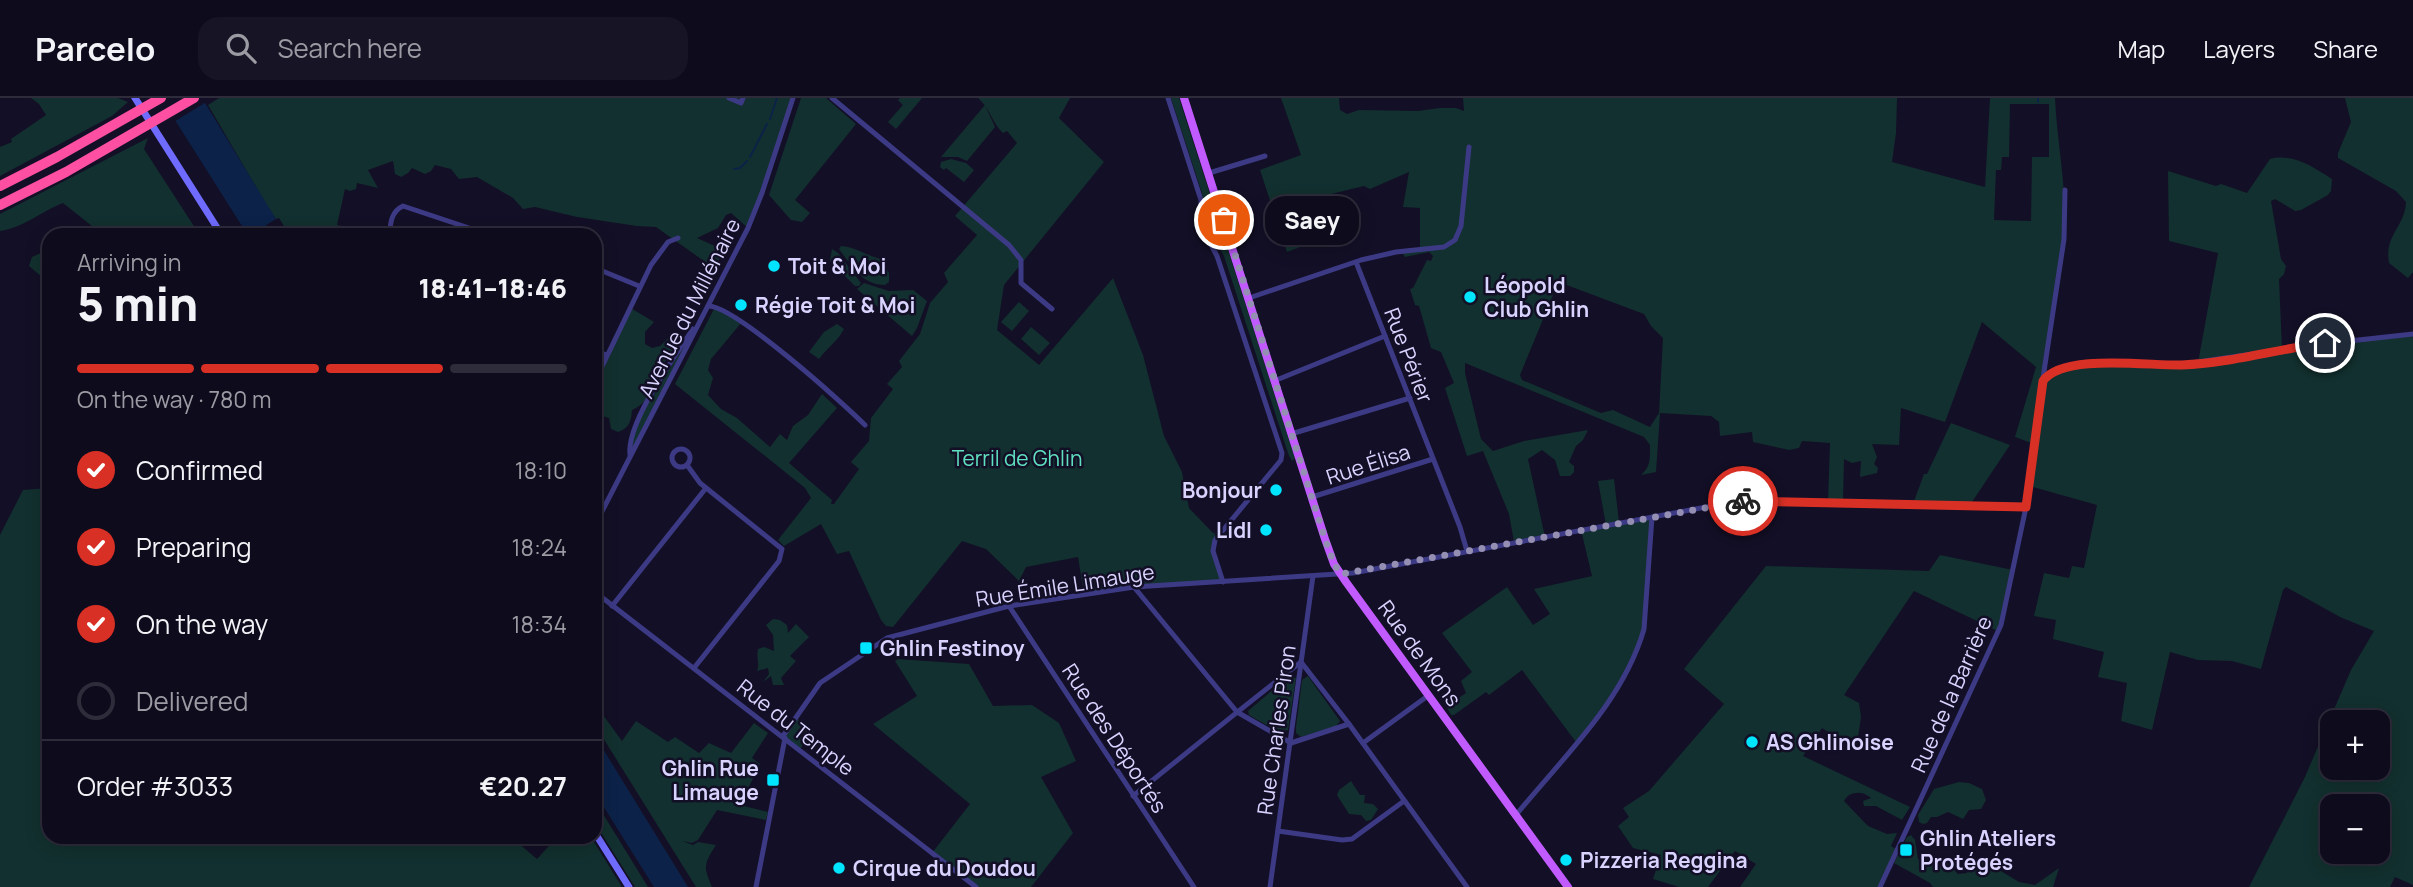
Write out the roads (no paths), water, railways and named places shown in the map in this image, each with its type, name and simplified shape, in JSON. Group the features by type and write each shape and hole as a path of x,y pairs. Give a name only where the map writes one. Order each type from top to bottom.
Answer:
{"highway":[{"path":"0,186 161,98"},
{"path":"0,205 135,134 194,98"}],"main road":[{"path":"135,98 217,228"},
{"name":"Rue de Mons","path":"1185,98 1334,564 1568,887"},
{"path":"602,844 629,887"}],"street":[{"path":"729,98 741,103 743,98"},
{"name":"Avenue du Millénaire","path":"602,511 630,455 634,453 759,202 793,98"},
{"path":"832,98 1009,245 1021,260 1021,283 1052,309"},
{"path":"1168,98 1201,200 1202,228 1217,256 1282,453 1281,460 1214,540 1213,551 1223,582"},
{"path":"1249,298 1356,262 1396,252 1439,249 1455,240 1461,226 1469,147"},
{"path":"1209,173 1265,156"},
{"name":"Rue de la Barrière","path":"1880,887 1998,631 2026,507 2064,239 2065,190"},
{"path":"391,228 396,209 403,206 466,228"},
{"path":"602,364 639,286 660,249 668,242 678,239"},
{"name":"Rue Périer","path":"1356,262 1467,551"},
{"path":"602,271 639,286"},
{"path":"630,455 631,440 655,388 709,305 742,322 771,344 865,425"},
{"path":"2043,381 2059,368 2076,364 2184,365 2313,345 2413,334"},
{"path":"1275,381 1385,336"},
{"path":"602,353 606,355"},
{"path":"1292,434 1410,398"},
{"name":"Rue Élisa","path":"1311,498 1433,459"},
{"path":"687,465 706,488 782,549 779,561 694,668"},
{"path":"612,606 706,488"},
{"name":"Rue Émile Limauge","path":"756,887 784,737 820,683 885,639 1009,606 1134,587 1341,574 1733,502 1762,500 2026,507"},
{"path":"1516,815 1609,700 1622,681 1641,640 1652,517"},
{"path":"1313,576 1328,571 1334,564"},
{"name":"Rue Charles Piron","path":"1270,887 1313,576"},
{"path":"1134,587 1237,712 1291,743 1349,724"},
{"name":"Rue du Temple","path":"602,598 976,887"},
{"name":"Rue des Déportés","path":"1009,606 1194,887"},
{"path":"1133,796 1301,662 1467,887"},
{"path":"1363,744 1429,695"},
{"path":"1279,831 1352,839 1404,801"}],"water":[{"path":"161,98 202,98 276,219 266,225 268,228 243,228"},
{"path":"602,747 688,887 654,887 602,804"}],"waterway":[{"path":"770,119 777,98"},
{"path":"750,157 767,124"},
{"path":"734,169 740,168 747,161"}],"place":[{"name":"Saey","path":"1224,220"},
{"name":"Toit & Moi","path":"774,266"},
{"name":"Léopold Club Ghlin","path":"1470,297"},
{"name":"Régie Toit & Moi","path":"741,305"},
{"name":"Bonjour","path":"1276,490"},
{"name":"Lidl","path":"1266,530"},
{"name":"Ghlin Festinoy","path":"866,648"},
{"name":"AS Ghlinoise","path":"1752,742"},
{"name":"Ghlin Rue Limauge","path":"773,780"},
{"name":"Ghlin Ateliers Protégés","path":"1906,850"},
{"name":"Pizzeria Reggina","path":"1566,860"},
{"name":"Cirque du Doudou","path":"839,868"}],"park label":[{"name":"Terril de Ghlin","path":"1017,458"}]}
